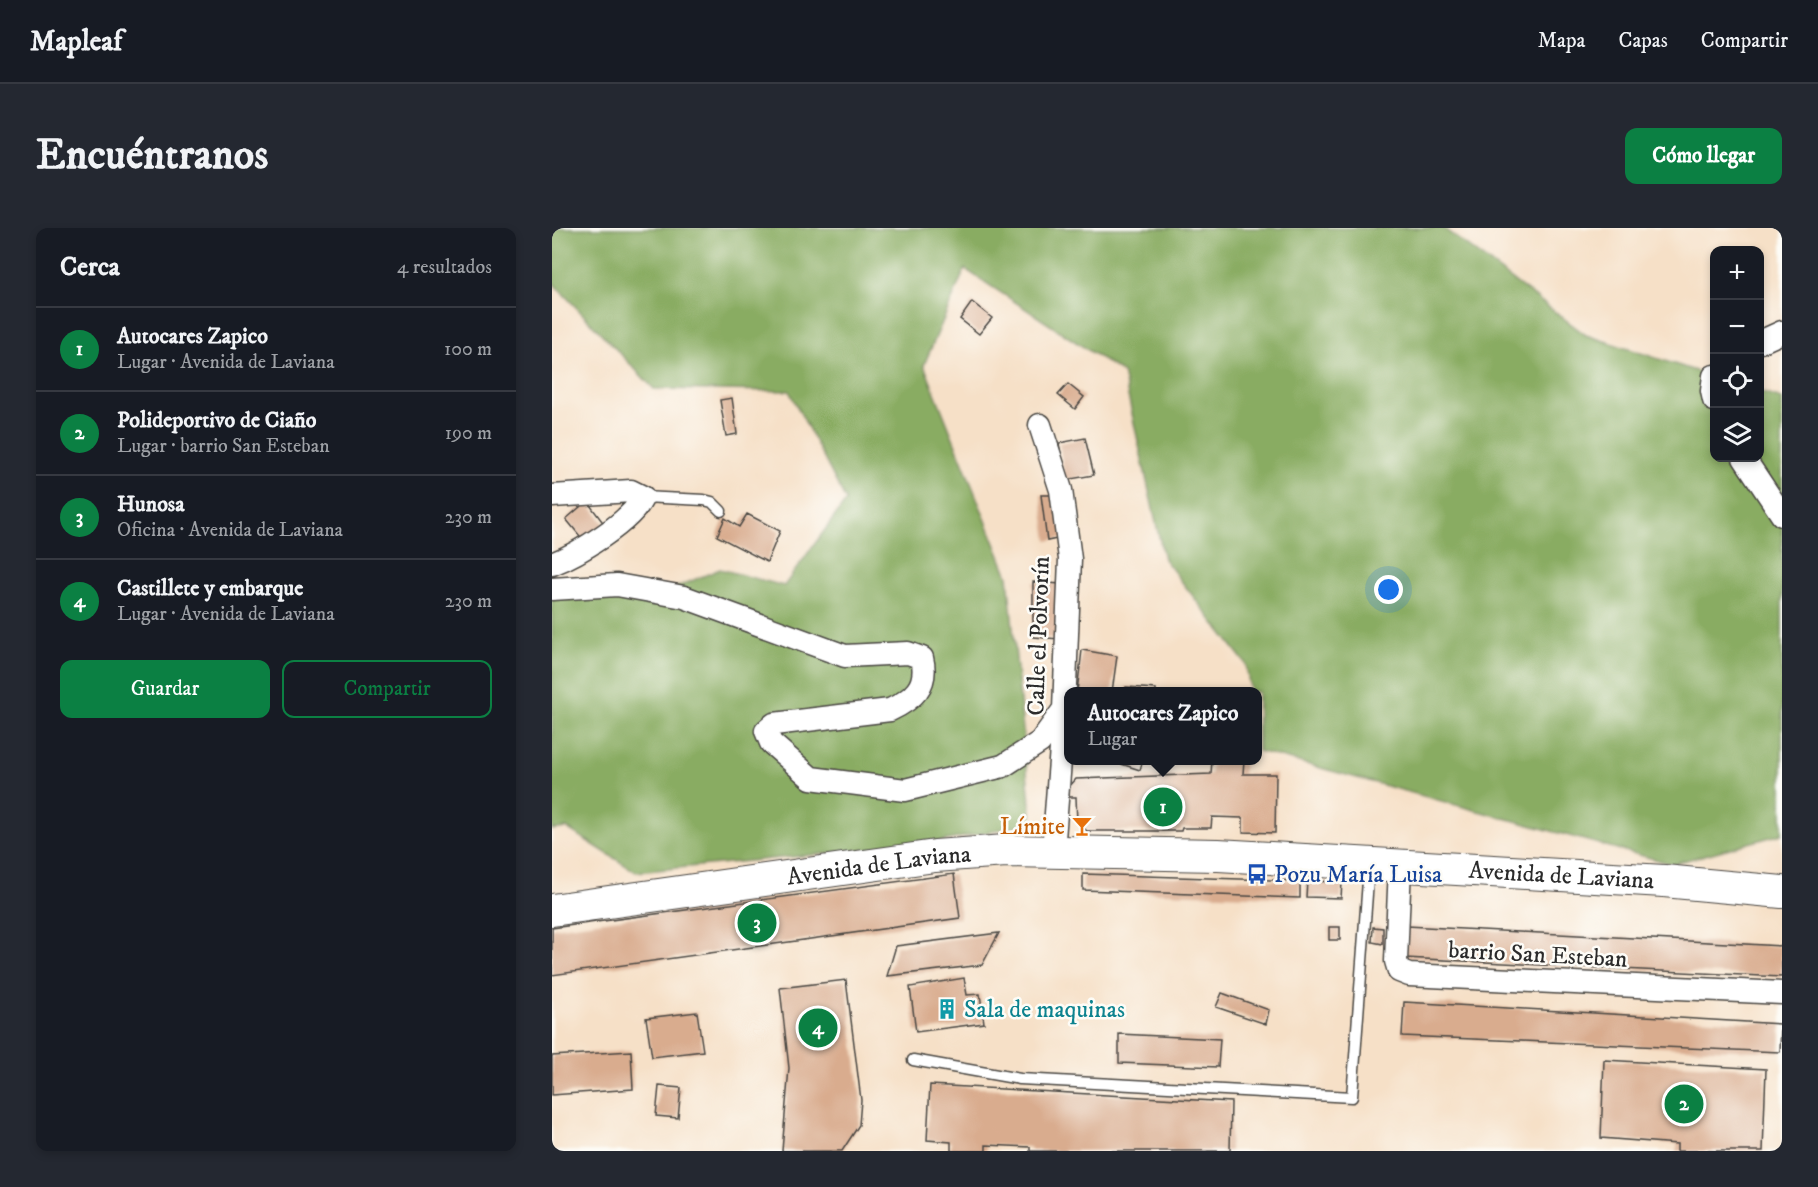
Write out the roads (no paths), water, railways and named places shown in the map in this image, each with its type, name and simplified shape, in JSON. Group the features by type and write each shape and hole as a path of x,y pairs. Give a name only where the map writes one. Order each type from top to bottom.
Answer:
{"street":[{"path":"1764,340 1782,332"},
{"name":"Calle el Polvorín","path":"1040,425 1061,490 1070,559 1065,687"},
{"path":"1747,462 1782,515"},
{"path":"552,496 631,491 643,497 638,506 593,542 552,564"},
{"path":"552,589 617,585 684,597 845,656 908,653 922,658 925,671 920,689 906,702 891,710 774,724 766,731 771,743 811,778 905,790 1003,766 1041,742 1064,710"},
{"name":"Calle el Polvorín","path":"1053,852 1064,710"},
{"name":"Avenida de Laviana","path":"552,910 935,856 1006,851 1218,855 1664,881 1782,892"},
{"name":"barrio San Esteban","path":"1400,866 1396,961 1399,971 1409,975 1782,993"}],"lane":[{"path":"643,497 704,500 712,502 721,511"},
{"path":"913,1060 1020,1079 1352,1097 1369,864"}],"place":[{"name":"Autocares Zapico","path":"1163,807"},
{"name":"Límite","path":"1082,826"},
{"name":"Pozu María Luisa","path":"1257,874"},
{"name":"Hunosa","path":"757,923"},
{"name":"Sala de maquinas","path":"947,1009"},
{"name":"Castillete y embarque","path":"818,1028"},
{"name":"Polideportivo de Ciaño","path":"1684,1104"}]}
